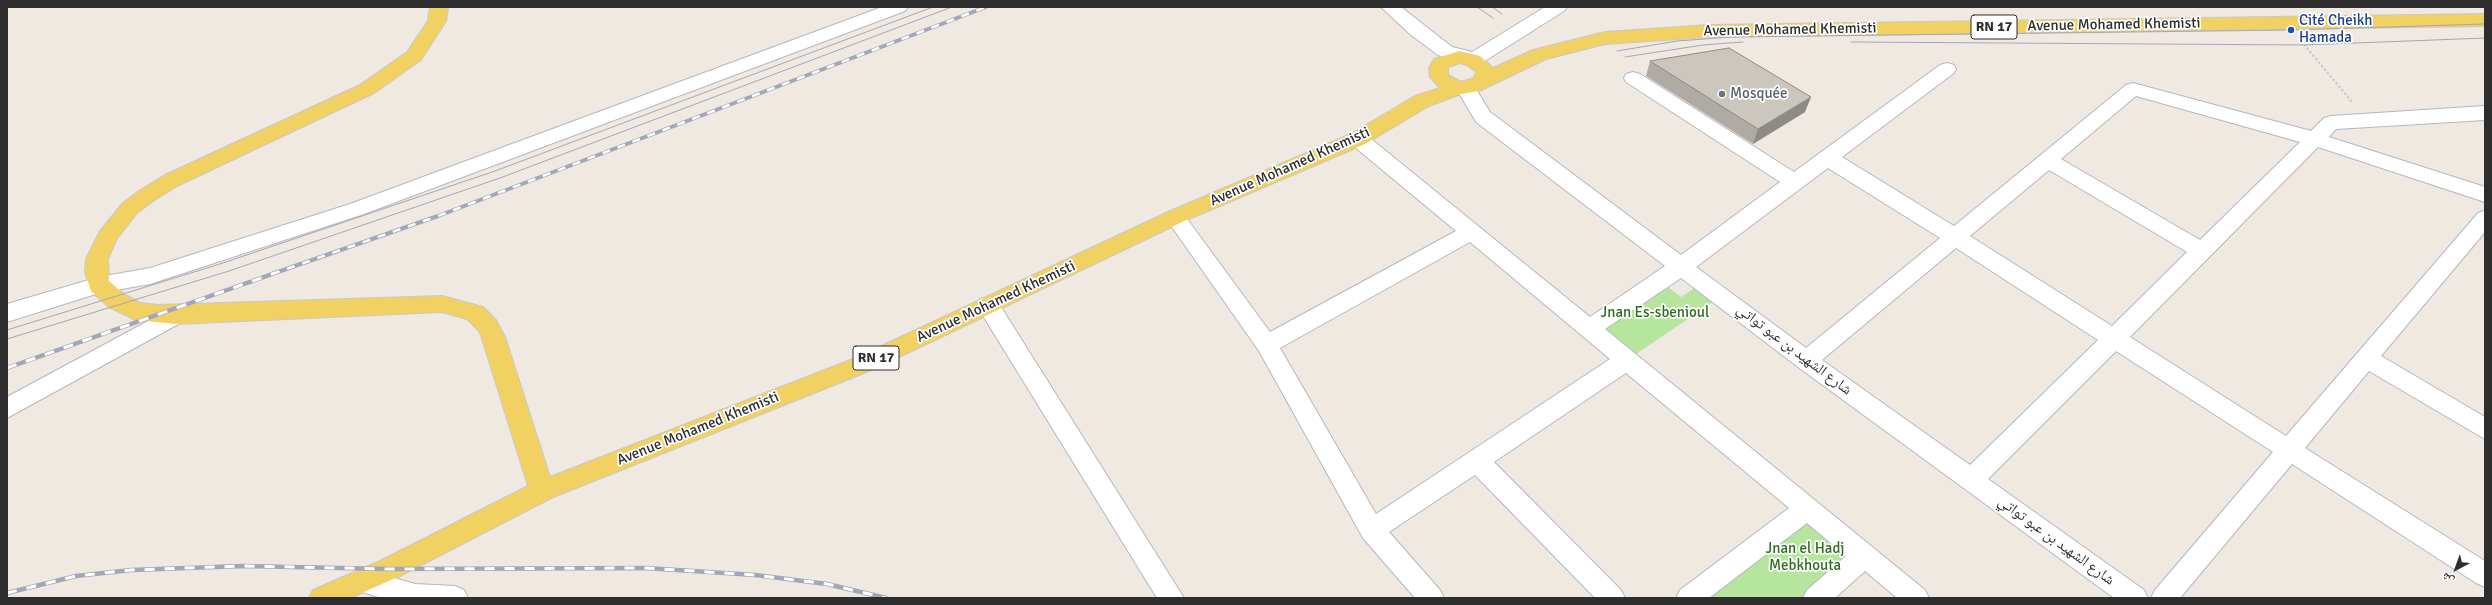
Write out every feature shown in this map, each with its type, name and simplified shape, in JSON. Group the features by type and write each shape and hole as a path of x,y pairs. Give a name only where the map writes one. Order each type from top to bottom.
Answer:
{"main road":[{"path":"439,7 436,21 428,37 414,56 394,72 366,89 172,180 130,208 107,236 97,260 96,272 99,285 117,301 136,311 176,315 442,304 459,307 475,313 488,326 494,337 542,491"},
{"name":"Avenue Mohamed Khemisti","path":"1471,73 1508,67 1540,54 1605,38 1709,31 2485,20"},
{"path":"1422,101 1438,75 1438,68 1445,60 1471,73"},
{"path":"1438,75 1444,82 1471,73"},
{"path":"1422,101 1471,73"},
{"name":"Avenue Mohamed Khemisti","path":"322,598 362,581 542,491 866,363 1175,217 1358,139 1422,101"}],"street":[{"path":"7,313 99,285 150,276 357,209 898,7"},
{"path":"1390,7 1417,32 1471,73 1558,7"},
{"path":"1417,32 1433,59 1438,75"},
{"path":"1589,329 1682,266 1947,69"},
{"name":"شارع الشهيد بن عبو تواتي","path":"1471,73 1483,117 1806,361 2136,598"},
{"path":"1633,78 1795,182"},
{"path":"1806,361 2133,89 2315,139 2485,195"},
{"path":"1972,480 2331,123 2485,113"},
{"path":"1358,139 1916,598"},
{"path":"1828,158 1955,237 2485,575"},
{"path":"2047,160 2202,251"},
{"path":"1175,217 1268,345 1372,530 1431,598"},
{"path":"2164,598 2485,218"},
{"path":"1268,345 1471,232"},
{"path":"988,305 1171,598"},
{"path":"7,408 176,315"},
{"path":"2367,359 2475,415 2485,429"},
{"path":"1372,530 1627,360"},
{"path":"1477,461 1612,598"},
{"path":"1689,598 1806,509"},
{"path":"1816,598 1864,556"},
{"path":"362,581 415,596 455,598"}],"path":[{"path":"2299,40 2367,121"}],"green space":[{"name":"Jnan Es-sbenioul","path":"1660,281 1681,297 1704,282 1722,296 1627,360 1589,329"},
{"name":"Jnan el Hadj Mebkhouta","path":"1806,509 1864,556 1817,598 1689,598"}],"building":[{"path":"1729,48 1811,97 1758,129 1650,61"}],"tram line":[{"path":"7,330 223,263 495,171 933,7"},
{"path":"7,339 229,271 500,178 952,7"},
{"path":"1477,7 1493,18"},
{"path":"1492,7 1502,14"},
{"path":"1617,51 1677,41 1732,37 2291,30 2485,24"},
{"path":"1851,42 2304,45 2485,38"},
{"path":"1625,57 1703,45 1743,42"}],"railway":[{"path":"272,274 438,216 986,7"},
{"path":"7,368 275,273"},
{"path":"7,593 76,576 131,570 243,566 389,569 646,568 755,575 827,584 886,598"}],"place":[{"name":"Cité Cheikh Hamada","path":"2291,30"},
{"name":"Mosquée","path":"1722,94"}]}
